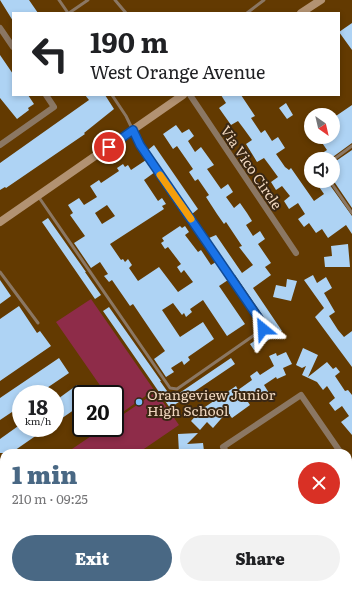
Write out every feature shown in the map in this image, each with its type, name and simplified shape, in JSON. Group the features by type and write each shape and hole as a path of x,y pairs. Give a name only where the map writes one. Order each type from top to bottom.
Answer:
{"main road":[{"path":"302,12 320,0"},
{"path":"0,222 182,96"}],"street":[{"path":"0,28 12,46"},
{"path":"0,145 54,107 47,96"},
{"name":"Via Vico Circle","path":"191,96 296,253"},
{"path":"224,449 223,447 301,395 338,449"}],"lane":[{"path":"59,0 67,12"},
{"path":"70,12 88,0"},
{"path":"115,0 125,12"},
{"path":"249,12 264,0"},
{"path":"38,196 170,388 177,389 263,329 264,326 140,145 126,116 113,96"},
{"path":"340,155 352,146"},
{"path":"335,188 352,213"},
{"path":"0,272 38,323"}],"shaded area":[{"path":"91,299 154,390 124,411 124,385 100,385 56,322"},
{"path":"156,392 179,425 144,449 72,449 90,437 124,437 124,414"}],"building":[{"path":"0,0 29,0 37,12 12,12 12,19"},
{"path":"352,23 352,50 340,33 340,31"},
{"path":"0,55 12,73 12,96 29,96 34,104 17,119 0,98"},
{"path":"86,96 106,96 114,109 84,133 85,134 6,188 5,187 0,190 0,163 89,100"},
{"path":"222,96 242,96 255,116 251,118 261,133 265,130 272,141 278,137 285,148 276,154 285,167 289,170 291,168 314,201 324,194 320,188 332,188 352,216 352,234 346,225 328,238 322,229 316,233 309,223 304,227 298,219 305,214 298,203 289,209 284,201 290,196 282,186 276,190 271,182 278,177 264,158 257,162 246,144 252,140 238,121 231,125 219,108 226,103"},
{"path":"286,103 293,115 287,119 279,108"},
{"path":"352,105 352,143 340,152 324,152 327,150 323,144 340,144 340,113"},
{"path":"176,125 182,133 189,129 194,136 188,141 195,152 201,147 214,165 207,169 221,189 228,184 233,192 226,197 234,208 240,203 247,213 252,221 246,225 253,236 260,231 265,239 258,244 271,263 265,267 271,275 253,288 282,331 254,350 250,344 272,329 235,275 233,277 209,238 216,235 242,273 253,265 239,247 242,246 226,222 224,224 206,197 209,195 198,179 195,181 189,172 193,169 177,146 173,149 163,134"},
{"path":"154,145 198,209 192,214 151,156 148,150"},
{"path":"352,150 352,208 338,188 340,188 340,158"},
{"path":"146,160 155,172 144,180 158,201 162,198 166,204 162,206 164,209 110,244 121,260 123,259 125,262 128,259 132,265 129,268 138,281 159,267 178,292 193,282 184,270 181,273 177,267 181,264 168,247 165,249 161,243 164,241 162,238 180,226 182,228 185,226 189,232 185,235 198,252 201,250 211,265 216,262 228,280 219,286 245,324 227,336 203,300 190,309 192,312 186,317 184,313 182,315 173,303 162,310 180,337 203,322 214,339 188,357 190,360 184,365 182,361 171,368 174,372 166,377 154,359 165,351 133,304 130,306 112,280 109,282 104,276 108,274 100,262 91,268 74,243 85,236 70,215 73,213 68,205 79,198 84,205 97,197 90,186 99,180 101,183 119,171 117,168 123,164 125,167 128,165 131,170","holes":["107,205 115,216 102,224 95,213"]},
{"path":"48,218 101,295 95,299 42,222"},
{"path":"348,244 350,267 325,267 324,257 332,256 331,246"},
{"path":"313,275 317,283 326,277 332,288 324,293 335,312 329,316 338,330 344,337 352,331 352,367 315,317 324,308 304,280"},
{"path":"287,279 297,281 291,301 273,297 276,285 286,287"},
{"path":"0,280 11,296 0,304"},
{"path":"19,306 37,333 40,331 51,346 0,381 0,319"},
{"path":"109,307 172,398 231,358 235,364 170,408 103,311"},
{"path":"303,348 318,355 308,377 327,362 333,369 336,367 340,372 335,376 345,391 348,390 352,395 352,435 341,422 349,416 342,406 335,411 329,403 335,398 327,386 323,390 317,382 302,375 306,366 302,368 296,365"},
{"path":"286,352 292,364 283,368 286,375 277,379 276,377 264,385 269,393 261,398 257,392 246,399 250,405 232,418 227,412 213,428 207,422 200,430 191,421 202,409 236,386 238,390 252,380 250,376 257,371 260,375 274,366 269,356 276,353 277,356"},
{"path":"59,358 69,373 51,385 19,385"},
{"path":"72,389 72,411 64,417 64,394"},
{"path":"12,390 12,412 0,420 0,398"},
{"path":"12,430 12,437 34,437 17,449 0,449 0,439"},
{"path":"198,433 187,444 203,443 204,449 179,449 178,434"}],"slow traffic":[{"path":"160,175 191,219"}],"place":[{"name":"Orangeview Junior High School","path":"139,402"}],"route":[{"path":"109,147 133,130 140,145 264,326 263,329"}]}
